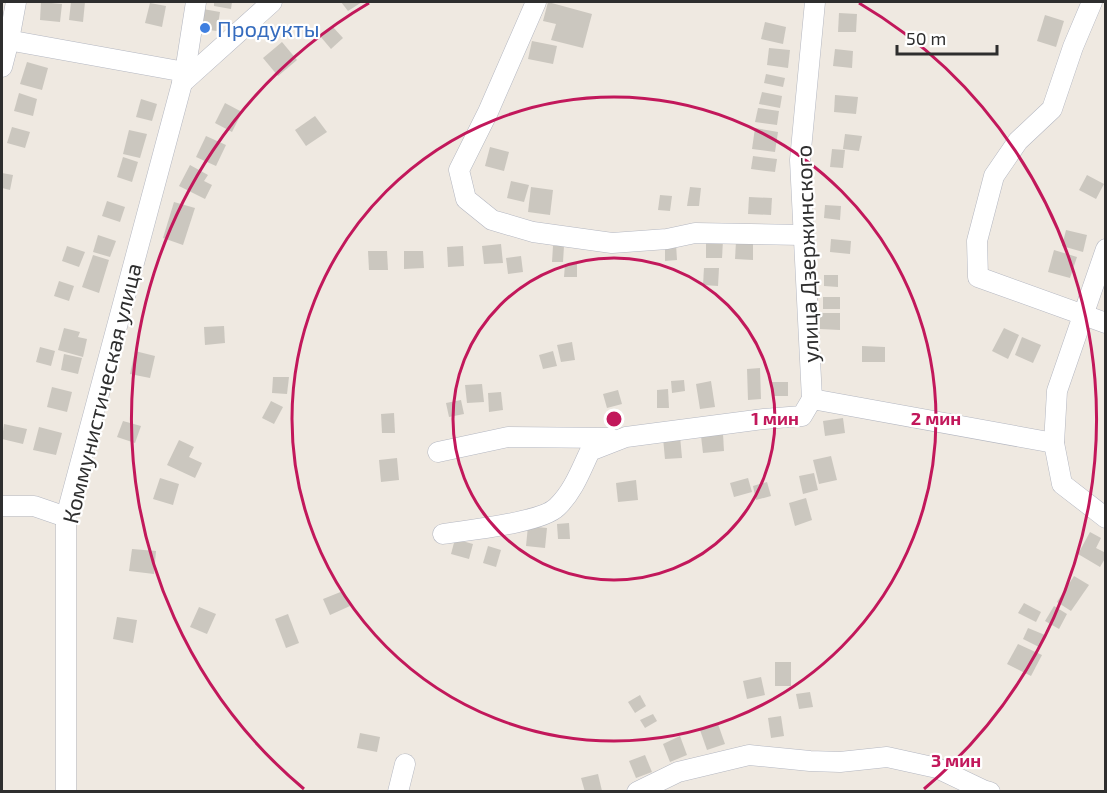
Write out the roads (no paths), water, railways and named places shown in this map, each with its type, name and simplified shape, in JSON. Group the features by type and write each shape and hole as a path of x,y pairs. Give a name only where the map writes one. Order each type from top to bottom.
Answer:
{"street":[{"path":"2,67 5,40 16,2"},
{"name":"Коммунистическая улица","path":"66,792 66,517 183,78 196,2"},
{"path":"5,40 183,78 272,2"},
{"path":"536,2 488,112 459,170 466,199 492,220 533,232 612,243 667,239 695,233 803,235"},
{"name":"улица Дзержинского","path":"812,399 800,160 815,2"},
{"path":"1092,2 1073,47 1052,109 1018,141 994,176 977,242 978,278 1106,323"},
{"path":"1106,249 1057,391 1054,443 1062,484 1106,518"},
{"path":"443,534 538,517 556,508 576,482 590,451 622,438 802,416 812,399 1054,443"},
{"path":"438,452 508,437 622,438"},
{"path":"2,506 34,506 66,517"},
{"path":"637,792 678,772 749,755 840,762 887,757 937,768 990,792"},
{"path":"398,792 405,764"}],"place":[{"name":"Продукты","path":"205,28"}]}
